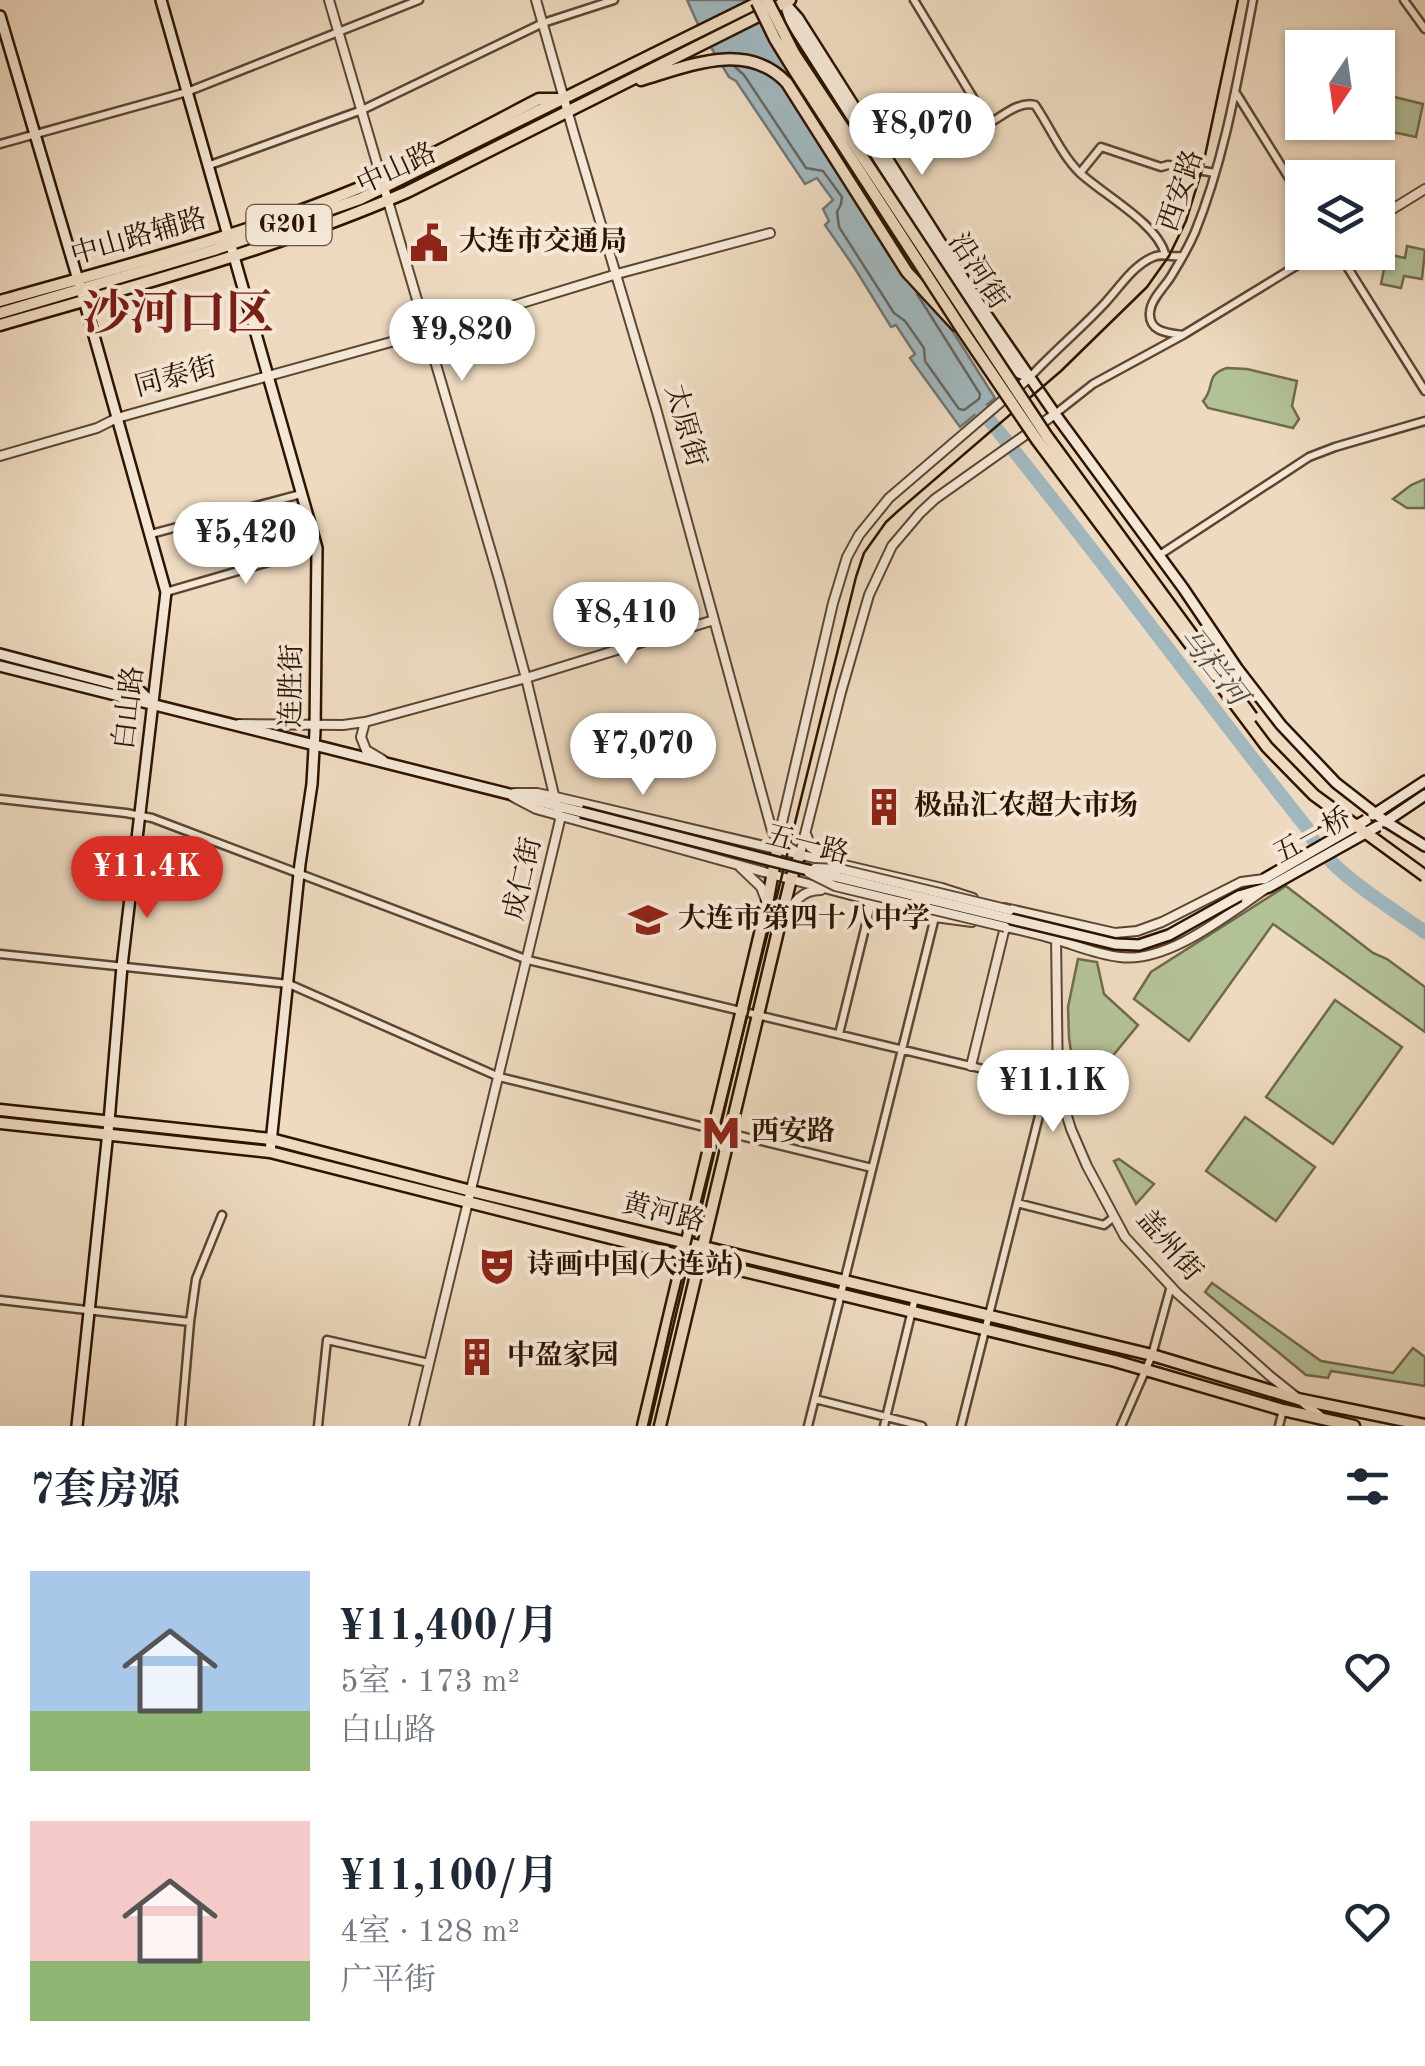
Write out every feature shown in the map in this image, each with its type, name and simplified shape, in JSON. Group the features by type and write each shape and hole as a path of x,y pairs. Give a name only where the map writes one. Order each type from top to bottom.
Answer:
{"main road":[{"name":"连胜街","path":"161,0 317,548 312,784 270,1152"},
{"name":"中山路","path":"0,313 388,200 612,90 763,3 785,1"},
{"name":"沿河街","path":"785,1 984,311 1236,668 1281,726 1371,817 1425,846"},
{"path":"763,3 775,40 963,331 1037,440 1266,747 1314,795 1425,876"},
{"path":"763,3 1046,435 1272,743 1318,790 1425,868"},
{"name":"白山路","path":"0,16 166,592 122,966 78,1426"},
{"name":"中山路","path":"232,245 360,199 383,183 695,41"},
{"path":"612,90 720,59 750,60 778,72 908,272 963,331"},
{"name":"中山路辅路","path":"0,301 81,290 232,245"},
{"name":"中山路","path":"0,325 81,290"},
{"name":"五一路","path":"0,654 140,691 153,704"},
{"name":"五一路","path":"0,666 1114,944 1139,944 1169,934 1267,883"},
{"path":"1371,817 1425,781"},
{"path":"1382,824 1425,795"},
{"name":"五一桥","path":"1267,883 1371,817"},
{"name":"五一桥","path":"1267,883 1382,824"},
{"path":"643,1426 768,904 778,845"},
{"path":"660,1426 800,854"},
{"name":"黄河路","path":"0,1110 271,1139 682,1256 1146,1370 1329,1423 1354,1426"},
{"name":"黄河路","path":"0,1124 270,1152 702,1247 1152,1356 1298,1399 1425,1425"}],"street":[{"name":"成仁街","path":"329,0 526,678 560,820 414,1426"},
{"path":"0,144 188,92 419,0"},
{"name":"太原街","path":"536,0 770,821 791,879"},
{"path":"210,165 362,110 542,23 614,0"},
{"path":"914,0 983,114 992,121 1016,108 1035,106 1080,173 1159,239 1164,254"},
{"name":"西安路","path":"1030,377 1142,263 1156,255 1183,256 1215,173 1253,0"},
{"path":"1404,0 1425,29"},
{"path":"1235,92 1285,172"},
{"path":"1080,173 1101,148 1160,167 1215,173"},
{"path":"1395,208 1425,190"},
{"name":"同泰街","path":"0,456 118,418 770,232"},
{"path":"1182,335 1157,330 1150,316 1153,302 1183,256"},
{"path":"800,854 869,596 892,546 920,513 1093,384 1290,270"},
{"path":"1349,270 1425,390"},
{"path":"778,845 832,602 847,557 889,498 1030,377"},
{"path":"1158,556 1309,457 1425,421"},
{"path":"151,534 301,494"},
{"path":"166,592 317,548"},
{"path":"232,724 366,722 714,620"},
{"path":"366,722 361,737 366,750 387,763"},
{"path":"0,799 140,815 528,960 1058,1086"},
{"path":"558,806 778,845 1010,910"},
{"path":"558,806 727,862 935,916 1006,927"},
{"path":"745,842 764,837 770,821"},
{"path":"806,830 810,847 844,864"},
{"path":"727,862 756,880 768,904"},
{"path":"800,868 840,869 1115,933 1137,931 1162,922 1246,880 1267,883"},
{"path":"800,868 836,886 1120,957 1153,955 1178,946 1267,883"},
{"path":"778,932 798,897 813,890 830,889"},
{"path":"838,1034 872,900"},
{"path":"808,1426 935,916"},
{"name":"盖州街","path":"1058,921 1058,1086 1071,1129 1114,1217 1125,1237 1171,1286 1329,1423"},
{"path":"972,1066 1006,927"},
{"path":"0,954 289,984 499,1077 872,1168"},
{"path":"961,1426 1043,1100 1058,1086"},
{"path":"1017,1203 1104,1225 1114,1217"},
{"path":"181,1426 196,1279 222,1215"},
{"path":"1121,1426 1152,1356 1171,1286"},
{"path":"885,1422 915,1298"},
{"path":"0,1300 190,1322"},
{"path":"318,1426 327,1340 429,1362"},
{"path":"815,1399 885,1422 922,1426"},
{"path":"1279,1426 1283,1410"}],"green space":[{"path":"1395,97 1423,104 1416,137 1395,133"},
{"path":"1407,246 1425,250 1422,279 1404,276 1401,288 1381,284 1384,270 1395,270 1395,256 1405,258"},
{"path":"1227,368 1297,381 1292,406 1299,419 1293,428 1208,408 1203,401 1213,378"},
{"path":"1425,479 1425,508 1407,508 1393,499 1411,485"},
{"path":"1286,886 1373,953 1425,987 1425,1032 1273,924 1189,1041 1134,999 1151,972"},
{"path":"1078,959 1097,962 1104,994 1138,1025 1078,1098 1068,1007"},
{"path":"1335,1000 1402,1047 1333,1144 1266,1097"},
{"path":"1245,1117 1315,1167 1276,1221 1206,1171"},
{"path":"1119,1159 1154,1184 1136,1204 1114,1161"},
{"path":"1212,1283 1321,1361 1393,1373 1413,1348 1425,1357 1425,1386 1331,1371 1328,1378 1306,1375 1205,1292"}],"water":[{"path":"687,0 752,0 775,51 995,398 960,427 910,358 915,354 896,325 891,327 825,225 829,221 823,209 833,200 817,178 805,184 736,81 729,77"}],"waterway":[{"name":"马栏河","path":"981,410 1327,858 1359,886 1425,932"}],"tram line":[{"path":"648,1426 864,553 886,522 1061,371 1147,287 1169,256 1186,221 1202,170 1238,0"}],"place":[{"name":"大连市交通局","path":"429,243"},
{"name":"极品汇农超大市场","path":"884,807"},
{"name":"大连市第四十八中学","path":"648,920"},
{"name":"西安路","path":"721,1133"},
{"name":"诗画中国(大连站)","path":"497,1266"},
{"name":"中盈家园","path":"477,1357"}],"district":[{"name":"沙河口区","path":"178,316"}]}
